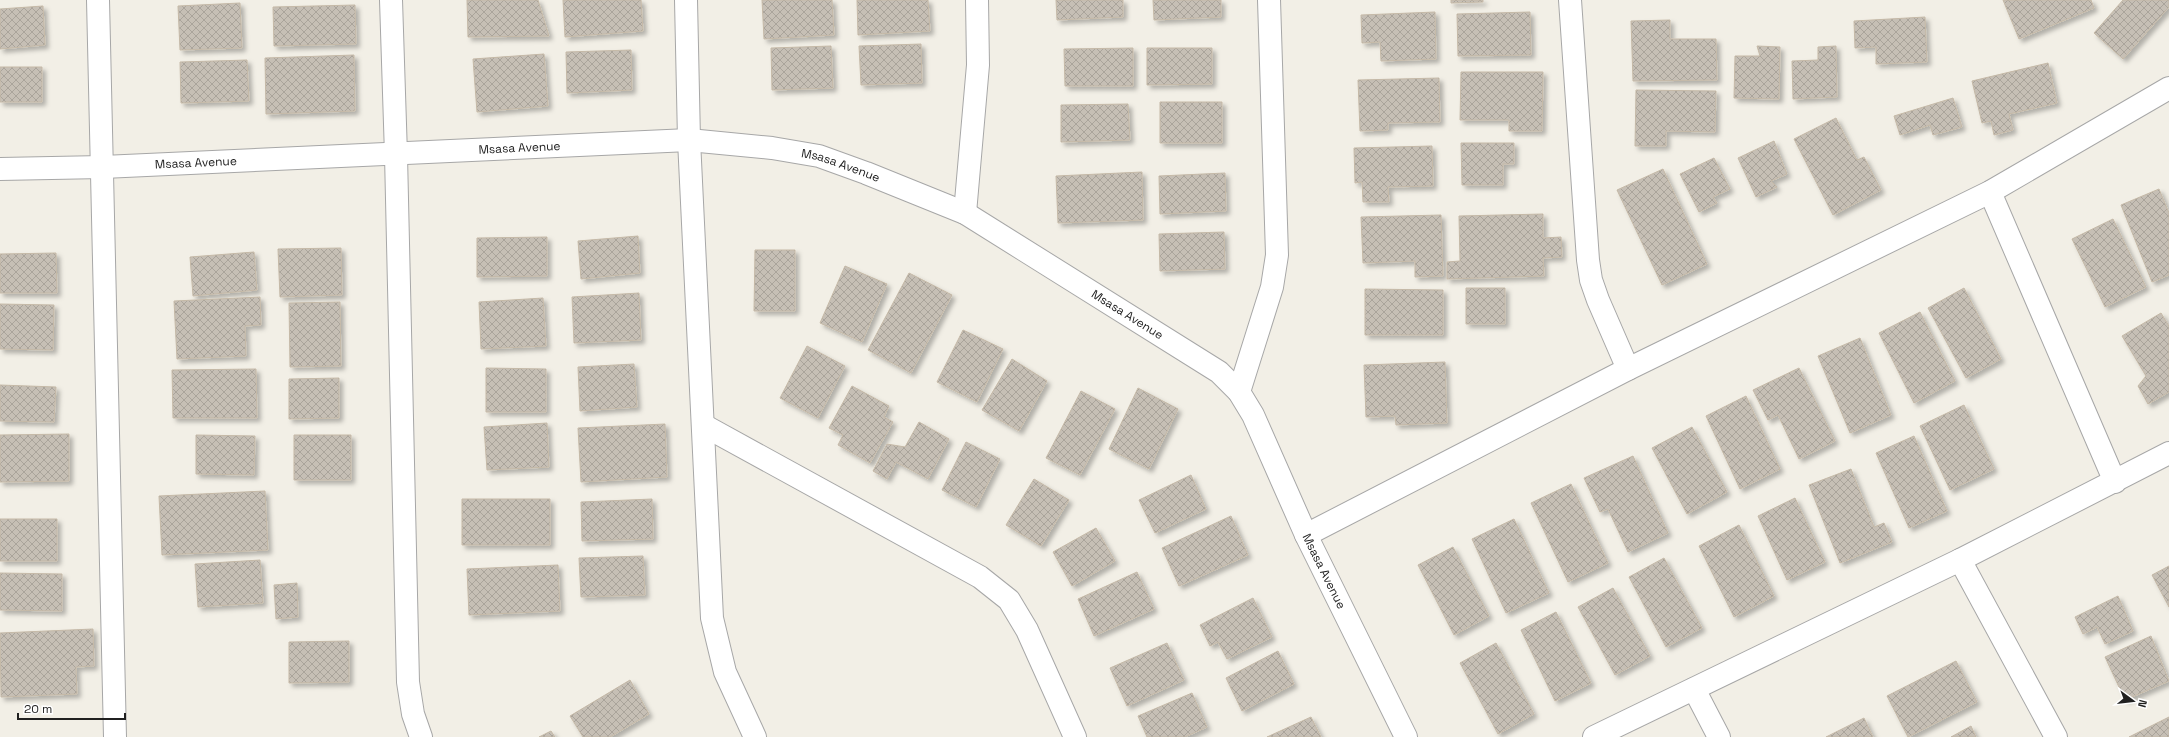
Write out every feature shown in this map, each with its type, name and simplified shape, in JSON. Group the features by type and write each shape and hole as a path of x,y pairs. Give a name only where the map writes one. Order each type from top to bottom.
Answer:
{"street":[{"path":"98,0 115,737"},
{"path":"391,0 408,682 413,714 421,737"},
{"path":"686,0 689,140 712,618 725,672 755,737"},
{"path":"964,213 978,65 977,0"},
{"path":"1239,392 1272,287 1277,255 1269,0"},
{"path":"1570,0 1590,273 1598,300 1628,369"},
{"path":"1306,535 1628,369 1990,192 2169,88"},
{"name":"Msasa Avenue","path":"0,169 103,167 396,155 689,140 772,148 819,156 866,173 964,213 1219,372 1239,392 1253,415 1306,535 1406,737"},
{"path":"1990,192 2115,482"},
{"path":"703,425 980,577 1009,600 1026,630 1075,737"},
{"path":"1594,737 1960,560 2115,482 2169,453"},
{"path":"1960,560 2056,737"},
{"path":"1694,689 1720,737"}],"building":[{"path":"467,0 538,0 549,36 468,37"},
{"path":"563,0 641,0 643,31 565,37"},
{"path":"762,0 832,0 834,35 764,39"},
{"path":"857,0 928,0 930,31 858,35"},
{"path":"1056,0 1123,0 1123,17 1057,20"},
{"path":"1153,0 1221,0 1221,17 1154,20"},
{"path":"1451,0 1483,0 1483,2 1451,3"},
{"path":"2003,0 2091,0 2094,8 2019,39"},
{"path":"2123,0 2169,0 2169,7 2123,59 2094,33"},
{"path":"240,3 242,48 180,50 178,6"},
{"path":"355,5 356,44 274,46 273,7"},
{"path":"43,6 45,45 0,49 0,9"},
{"path":"1435,12 1436,59 1381,61 1380,42 1362,43 1361,15"},
{"path":"1530,12 1531,55 1458,56 1457,14"},
{"path":"1925,17 1927,62 1876,64 1876,47 1855,48 1854,21"},
{"path":"1670,20 1670,39 1716,39 1717,80 1633,81 1631,21"},
{"path":"921,44 922,83 861,85 859,46"},
{"path":"831,46 833,88 772,90 771,48"},
{"path":"1757,46 1780,47 1779,99 1734,98 1735,56 1760,56"},
{"path":"1836,46 1837,97 1793,99 1792,61 1818,60 1818,47"},
{"path":"1133,48 1133,86 1065,86 1064,49"},
{"path":"1147,48 1212,48 1212,84 1147,85"},
{"path":"631,50 632,90 567,93 566,52"},
{"path":"544,54 548,106 477,112 473,59"},
{"path":"354,55 355,111 266,114 265,58"},
{"path":"247,60 249,101 181,103 180,62"},
{"path":"2048,63 2057,103 2009,114 2013,130 1994,135 1991,121 1982,123 1972,81"},
{"path":"0,67 42,67 42,102 0,102"},
{"path":"1461,72 1543,72 1542,131 1509,131 1509,120 1460,120"},
{"path":"1439,78 1440,122 1388,123 1388,130 1360,131 1358,80"},
{"path":"1636,90 1716,91 1715,132 1666,131 1666,146 1635,146"},
{"path":"1953,98 1962,127 1933,135 1930,125 1900,135 1894,116"},
{"path":"1160,102 1222,102 1222,143 1160,143"},
{"path":"1128,104 1130,140 1061,142 1061,105"},
{"path":"1836,118 1857,160 1864,157 1881,190 1833,215 1794,139"},
{"path":"1774,141 1787,174 1771,181 1777,187 1756,197 1738,158"},
{"path":"1461,143 1514,143 1514,164 1503,164 1503,185 1462,185"},
{"path":"1432,146 1433,186 1388,187 1389,202 1363,202 1362,182 1355,183 1354,148"},
{"path":"1714,158 1730,189 1713,197 1717,203 1699,212 1680,174"},
{"path":"1663,169 1707,264 1662,285 1617,190"},
{"path":"1142,172 1143,220 1058,223 1056,176"},
{"path":"1225,173 1226,211 1160,214 1159,176"},
{"path":"2159,189 2169,213 2169,275 2152,282 2121,205"},
{"path":"1543,214 1543,238 1561,237 1562,257 1543,258 1544,276 1447,279 1447,262 1460,261 1459,216"},
{"path":"1441,215 1443,276 1415,277 1415,261 1363,263 1361,217"},
{"path":"2113,219 2146,287 2105,307 2072,239"},
{"path":"1224,232 1225,269 1160,271 1159,234"},
{"path":"638,236 640,273 581,279 578,241"},
{"path":"547,237 547,276 477,277 477,238"},
{"path":"341,248 342,295 280,297 278,249"},
{"path":"755,250 795,250 795,311 754,311"},
{"path":"254,252 257,290 193,296 190,257"},
{"path":"56,253 57,293 0,293 0,254"},
{"path":"845,266 887,284 862,342 820,323"},
{"path":"909,273 952,295 911,373 868,350"},
{"path":"1466,288 1505,288 1505,324 1466,324"},
{"path":"1964,288 2001,359 1966,378 1928,308"},
{"path":"1365,289 1443,290 1443,335 1365,335"},
{"path":"639,293 641,340 574,343 572,297"},
{"path":"260,297 261,325 245,326 246,356 177,359 174,301"},
{"path":"543,298 546,346 481,349 479,302"},
{"path":"340,302 341,366 290,367 289,303"},
{"path":"0,304 54,305 53,350 0,349"},
{"path":"1920,312 1955,381 1914,403 1879,333"},
{"path":"2161,313 2169,326 2169,392 2148,404 2138,386 2146,376 2122,336"},
{"path":"963,330 1003,349 977,402 937,382"},
{"path":"1860,338 1891,415 1850,433 1818,356"},
{"path":"807,346 845,366 818,418 780,398"},
{"path":"1012,359 1047,381 1019,431 982,410"},
{"path":"1445,362 1447,423 1396,425 1395,416 1366,417 1364,365"},
{"path":"634,364 637,407 580,411 578,367"},
{"path":"486,368 546,369 546,412 486,412"},
{"path":"1799,368 1835,441 1799,459 1778,415 1768,420 1753,390"},
{"path":"256,369 257,418 173,418 172,370"},
{"path":"339,378 339,418 289,419 289,379"},
{"path":"0,385 56,387 54,422 0,421"},
{"path":"852,386 889,406 884,417 893,422 870,463 838,445 843,435 829,428"},
{"path":"1138,388 1178,409 1149,469 1109,449"},
{"path":"1081,391 1115,409 1080,475 1046,458"},
{"path":"1746,396 1780,469 1740,489 1706,416"},
{"path":"1964,405 1994,469 1950,490 1920,426"},
{"path":"919,422 949,439 928,479 896,462 887,479 873,471 887,444 905,447"},
{"path":"547,423 549,467 487,470 484,427"},
{"path":"665,424 667,477 581,482 578,428"},
{"path":"1692,427 1727,492 1687,514 1652,448"},
{"path":"69,434 69,481 0,482 0,435"},
{"path":"196,435 255,436 254,475 196,474"},
{"path":"294,435 351,435 351,480 294,480"},
{"path":"1914,436 1947,511 1909,528 1876,453"},
{"path":"966,442 1000,459 976,507 942,490"},
{"path":"1633,456 1668,533 1628,552 1608,509 1600,512 1584,478"},
{"path":"1851,469 1874,527 1884,523 1892,542 1840,563 1809,485"},
{"path":"1191,475 1206,509 1155,533 1139,500"},
{"path":"1034,479 1069,500 1041,546 1006,525"},
{"path":"1571,484 1608,563 1568,582 1531,503"},
{"path":"265,491 268,550 162,555 159,496"},
{"path":"1795,498 1825,562 1787,580 1758,516"},
{"path":"462,499 550,499 550,545 462,545"},
{"path":"652,499 653,539 582,541 581,502"},
{"path":"1231,516 1248,555 1179,586 1162,548"},
{"path":"0,519 57,519 57,561 0,561"},
{"path":"1514,519 1549,593 1506,613 1472,539"},
{"path":"1739,525 1774,596 1734,617 1699,546"},
{"path":"1096,528 1115,561 1072,586 1053,552"},
{"path":"1453,547 1489,616 1454,635 1418,565"},
{"path":"643,556 645,595 581,597 579,558"},
{"path":"1664,558 1702,628 1666,647 1629,577"},
{"path":"260,560 263,603 198,607 195,564"},
{"path":"558,565 560,611 469,615 467,569"},
{"path":"2169,566 2169,607 2152,575"},
{"path":"1137,572 1154,609 1094,636 1078,599"},
{"path":"0,573 62,574 62,611 0,610"},
{"path":"297,583 298,617 276,619 274,585"},
{"path":"1613,588 1650,656 1615,675 1578,607"},
{"path":"2118,596 2133,631 2105,644 2097,627 2083,634 2075,617"},
{"path":"1253,598 1272,637 1227,659 1218,642 1210,646 1200,625"},
{"path":"1556,612 1591,683 1555,701 1521,630"},
{"path":"93,629 94,666 76,667 77,694 1,697 0,633"},
{"path":"2151,636 2169,681 2125,700 2105,657"},
{"path":"349,641 349,682 289,683 289,642"},
{"path":"1167,643 1184,680 1127,706 1110,668"},
{"path":"1496,643 1534,714 1498,734 1460,663"},
{"path":"1278,651 1294,684 1242,711 1226,678"},
{"path":"1956,661 1977,702 1908,737 1887,696"},
{"path":"630,680 649,714 610,737 583,737 570,716"},
{"path":"1192,693 1207,727 1185,737 1147,737 1138,716"},
{"path":"1311,717 1321,737 1267,737"},
{"path":"2169,717 2169,737 2129,737"},
{"path":"1864,718 1873,737 1826,737"},
{"path":"1971,726 1976,737 1951,737"},
{"path":"551,731 555,737 539,737"}]}
